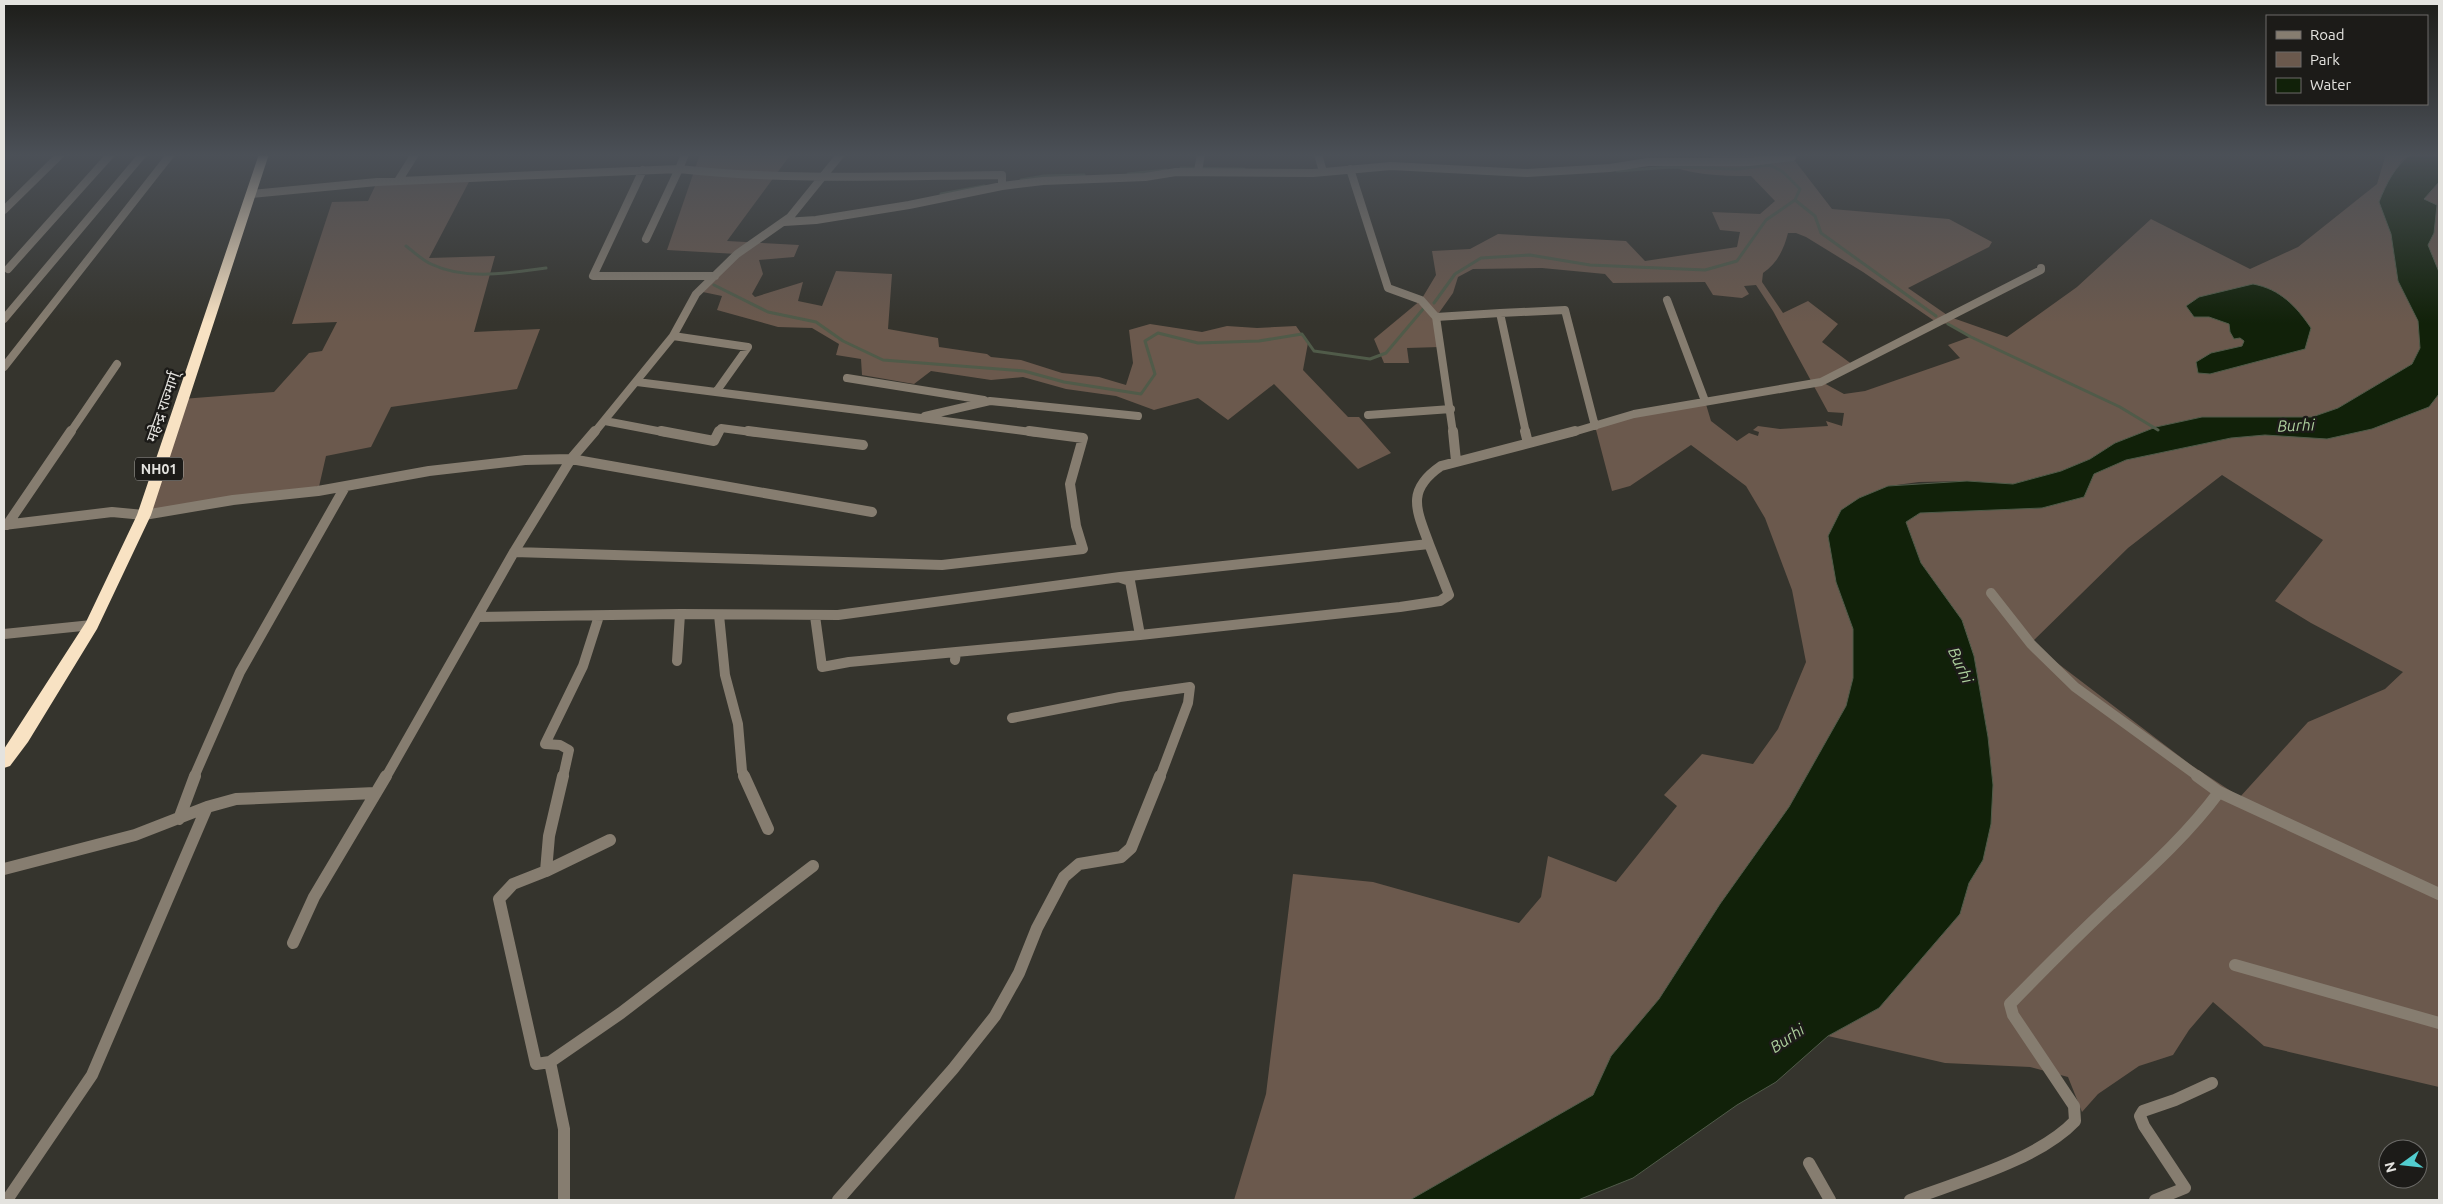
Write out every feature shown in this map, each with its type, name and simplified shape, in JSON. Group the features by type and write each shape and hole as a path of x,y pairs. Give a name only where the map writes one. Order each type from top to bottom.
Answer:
{"highway":[{"name":"महेन्द्र राज्मार्ग्","path":"4,760 22,737 92,625 144,515 246,210"}],"street":[{"path":"8,269 61,210"},
{"path":"4,320 96,210"},
{"path":"4,367 127,210"},
{"path":"625,210 593,276 715,276"},
{"path":"646,239 660,210"},
{"path":"293,943 314,897 514,552 571,460 638,382 673,336 696,294 737,254 784,222 794,210"},
{"path":"784,222 816,220 877,210"},
{"path":"1366,210 1388,288 1421,300 1436,317 1451,409 1456,461"},
{"path":"815,616 822,668 849,662 955,656 1440,601 1449,595 1429,544 1416,506 1415,496 1432,472 1456,461 1595,426 1634,414 1821,382 2041,270 2041,268"},
{"path":"1667,300 1705,401"},
{"path":"1436,317 1565,310 1595,426"},
{"path":"1500,313 1528,443"},
{"path":"673,336 748,347 716,392"},
{"path":"5,525 117,364"},
{"path":"847,378 990,401 1138,416"},
{"path":"514,552 942,565 1083,549 1076,526 1070,484 1083,438 638,382"},
{"path":"917,418 990,401"},
{"path":"1368,415 1451,409"},
{"path":"605,421 714,441 722,428 863,445"},
{"path":"5,525 112,512 144,515 233,500 318,492 429,471 525,460 571,460 872,512"},
{"path":"179,819 192,782 240,672 345,486"},
{"path":"478,617 680,614 838,615 1120,577 1429,544"},
{"path":"1120,577 1130,581 1140,634"},
{"path":"1990,593 2031,644 2075,687 2218,792 2439,894"},
{"path":"677,661 680,614"},
{"path":"720,615 725,675 738,724 742,771 768,829"},
{"path":"546,871 549,836 569,750 560,745 545,744 582,666 599,616"},
{"path":"4,634 92,625"},
{"path":"838,1200 953,1069 995,1016 1019,973 1037,928 1064,877 1079,864 1121,857 1131,848 1137,829 1160,779 1188,703 1190,687 1012,718"},
{"path":"1910,1200 2031,1153 2054,1140 2074,1122 2076,1115 2074,1106 2013,1016 2010,1004 2069,943 2154,864 2209,806 2218,792"},
{"path":"4,869 135,835 207,807 236,800 376,793"},
{"path":"7,1200 92,1075 207,807"},
{"path":"610,840 546,871 509,885 502,891 499,899 536,1064 550,1062 621,1013 813,866"},
{"path":"2235,965 2439,1022"},
{"path":"550,1062 564,1128 564,1200"},
{"path":"2155,1200 2163,1199 2184,1188 2144,1126 2140,1116 2142,1111 2175,1100 2212,1083"},
{"path":"1809,1163 1830,1200"}],"green space":[{"path":"329,210 454,210 429,258 495,256 474,332 540,329 517,389 391,407 371,447 326,456 318,491 144,515 182,399 274,392 309,353 322,351 337,322 292,324"},
{"path":"681,210 750,210 727,241 799,245 794,257 759,260 763,274 752,294 755,297 803,282 798,301 822,306 836,271 892,274 888,329 938,338 939,347 987,354 991,357 1021,360 1062,373 1099,377 1126,385 1133,363 1129,330 1150,324 1202,332 1227,326 1257,328 1296,326 1308,343 1303,370 1348,417 1359,417 1391,453 1358,469 1274,384 1228,420 1198,398 1154,410 1116,396 1066,389 1023,377 991,380 931,371 914,384 862,375 861,359 836,355 839,344 812,328 778,327 717,310 722,296 698,291 737,254 667,250"},
{"path":"1764,210 1846,210 1949,219 1992,242 1989,247 1908,288 1950,317 2007,337 2077,287 2151,219 2250,269 2298,247 2344,210 2382,210 2391,234 2398,281 2418,320 2420,348 2412,364 2338,408 2313,417 2202,417 2156,427 2115,443 2090,459 2061,471 2013,484 1967,481 1919,482 1889,486 1859,498 1836,582 1853,629 1853,678 1846,706 1789,807 1720,904 1659,999 1611,1056 1594,1095 1410,1200 1234,1200 1266,1094 1293,874 1373,882 1519,923 1541,897 1548,856 1616,882 1677,806 1664,795 1702,754 1753,764 1778,729 1806,662 1792,590 1765,518 1746,486 1691,445 1630,486 1612,491 1595,426 1705,401 1711,421 1737,441 1749,433 1758,436 1759,432 1753,430 1758,426 1780,429 1828,426 1826,421 1842,426 1844,413 1828,412 1773,311 1756,285 1744,286 1749,294 1742,298 1713,295 1705,282 1613,283 1605,274 1542,268 1473,269 1458,277 1453,293 1436,317 1440,347 1407,348 1409,363 1384,363 1374,339 1421,300 1436,275 1432,251 1470,249 1498,234 1626,241 1645,261 1737,247 1740,232 1720,230 1712,212 1760,214","holes":["1788,233 1796,233 1806,237 1863,272 1936,322 1948,324 1970,337 1948,345 1960,358 1865,391 1844,394 1822,382 1853,365 1822,342 1838,324 1808,301 1783,313 1762,282 1763,273 1779,256"]},
{"path":"2427,210 2439,210 2439,272 2428,245 2434,233"},
{"path":"2439,394 2439,1087 2264,1046 2213,1002 2189,1030 2173,1055 2139,1066 2098,1094 2082,1112 2068,1077 2030,1067 1945,1063 1828,1036 1879,1008 1960,914 1969,883 1983,860 1993,785 1988,737 1974,656 1962,620 1921,563 1906,522 1920,513 2042,508 2084,497 2094,474 2126,460 2231,438 2265,435 2429,407","holes":["2222,475 2323,540 2275,601 2311,623 2403,672 2385,689 2308,722 2240,797 2191,765 2031,643 2128,548"]}],"water":[{"name":"Burhi","path":"2382,210 2436,210 2434,233 2428,245 2439,272 2439,394 2429,407 2372,429 2327,439 2265,435 2231,438 2126,460 2094,474 2084,497 2042,508 1920,513 1906,522 1921,563 1962,620 1974,656 1988,737 1993,785 1991,824 1983,860 1969,883 1960,914 1879,1008 1828,1036 1776,1082 1737,1105 1633,1178 1578,1200 1410,1200 1593,1095 1611,1056 1659,999 1720,904 1789,807 1846,706 1853,678 1853,629 1836,582 1828,536 1841,510 1859,498 1888,486 1967,481 2013,484 2061,471 2090,459 2115,443 2156,427 2202,417 2312,417 2338,408 2412,364 2420,348 2418,321 2398,281 2391,234"},
{"path":"2253,284 2263,286 2279,294 2293,306 2311,328 2305,349 2210,374 2198,373 2196,362 2211,353 2242,346 2244,341 2240,338 2234,339 2230,332 2229,324 2209,317 2194,317 2186,306 2199,297"}],"waterway":[{"path":"1434,303 1455,274 1481,258 1530,255 1590,265 1705,270 1737,261 1766,220 1780,210"},
{"path":"1808,210 1815,216 1821,233 1936,316"},
{"path":"406,246 428,262 444,269 459,272 488,274 546,268"},
{"path":"714,285 768,312 816,322 843,341 883,360 1024,371 1064,382 1141,394 1155,374 1145,341 1158,333 1198,343 1259,341 1302,334 1314,351 1370,359 1386,353 1424,308"},
{"path":"1948,324 1971,337 2120,407 2158,430"}]}
